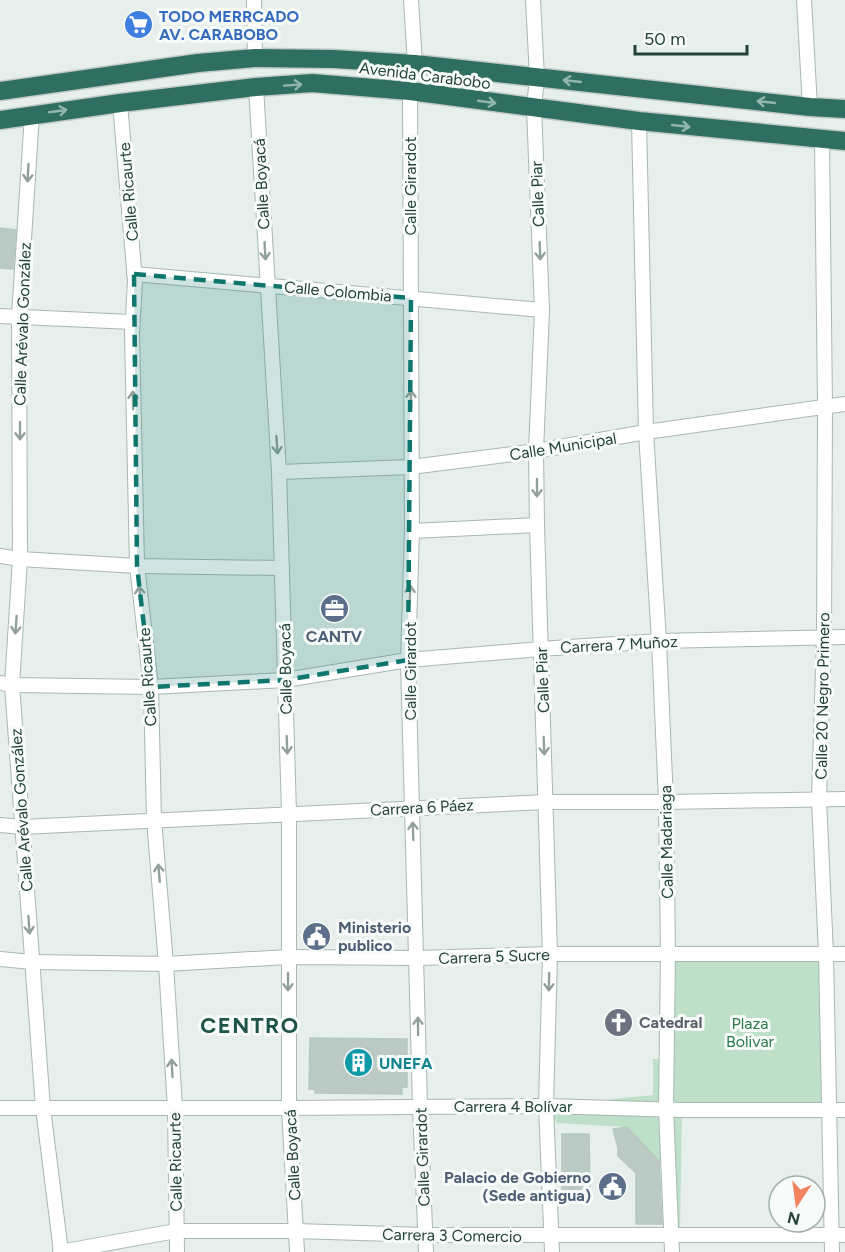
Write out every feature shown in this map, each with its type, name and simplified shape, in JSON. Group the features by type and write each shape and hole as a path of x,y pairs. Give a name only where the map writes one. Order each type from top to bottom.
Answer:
{"highway":[{"name":"Avenida Carabobo","path":"0,91 130,71 255,58 334,59 415,64 845,109"},
{"name":"Avenida Carabobo","path":"0,120 120,103 256,87 312,83 410,91 639,122 845,141"}],"street":[{"path":"254,0 255,58"},
{"path":"411,0 415,64"},
{"name":"Calle Piar","path":"533,0 537,77 534,108 542,310 536,451 550,954 546,1106 552,1252"},
{"path":"804,0 810,106"},
{"name":"Calle Boyacá","path":"256,87 279,472 289,813 289,1108 297,1252"},
{"name":"Calle Girardot","path":"410,91 412,531 408,660 426,1252"},
{"name":"Calle Ricaurte","path":"120,103 134,274 132,322 137,566 151,687 154,820 175,1108 177,1252"},
{"name":"Calle Arévalo González","path":"32,114 19,317 20,559 6,684 22,827 43,1108 61,1252"},
{"name":"Calle Madariaga","path":"639,122 646,432 666,802 668,953 666,1109 672,1252"},
{"name":"Calle 20 Negro Primero","path":"822,140 825,408 824,637 819,799 826,954 829,1110 838,1235 832,1252"},
{"name":"Calle Colombia","path":"134,274 542,310"},
{"path":"0,316 132,322"},
{"name":"Calle Municipal","path":"279,472 411,467 536,451 646,432 845,404"},
{"path":"412,531 537,525"},
{"path":"0,556 137,566 282,568"},
{"name":"Carrera 7 Muñoz","path":"6,684 151,687 285,680 408,660 540,649 659,641 845,637"},
{"name":"Carrera 6 Páez","path":"0,825 22,827 546,802 845,799"},
{"name":"Carrera 5 Sucre","path":"0,959 32,962 166,964 288,957 417,958 668,953 845,954"},
{"name":"Carrera 4 Bolívar","path":"0,1108 546,1106 845,1110"},
{"name":"Carrera 3 Comercio","path":"61,1252 176,1231 552,1236 838,1235"}],"highlighted area":[{"path":"134,274 411,298 408,660 285,680 151,687 137,566"}],"green space":[{"name":"Plaza Bolivar","path":"668,953 826,954 829,1110 682,1110 680,1231 667,1231 664,1166 627,1127 557,1123 546,1106 653,1095 653,1059 666,1059"}],"building":[{"path":"0,228 16,230 13,269 0,268"},
{"name":"UNEFA","path":"310,1038 407,1039 407,1087 402,1087 402,1094 315,1093 315,1089 309,1089"},
{"path":"627,1127 659,1161 662,1224 636,1224 636,1173 618,1156 613,1129"},
{"path":"562,1134 589,1134 590,1193 562,1193"}],"place":[{"name":"TODO MERRCADO AV. CARABOBO","path":"138,25"},
{"name":"CANTV","path":"334,608"},
{"name":"Ministerio publico","path":"317,936"},
{"name":"Catedral","path":"618,1022"},
{"name":"UNEFA","path":"358,1063"},
{"name":"Palacio de Gobierno (Sede antigua)","path":"612,1186"}],"district":[{"name":"CENTRO","path":"250,1025"}]}
